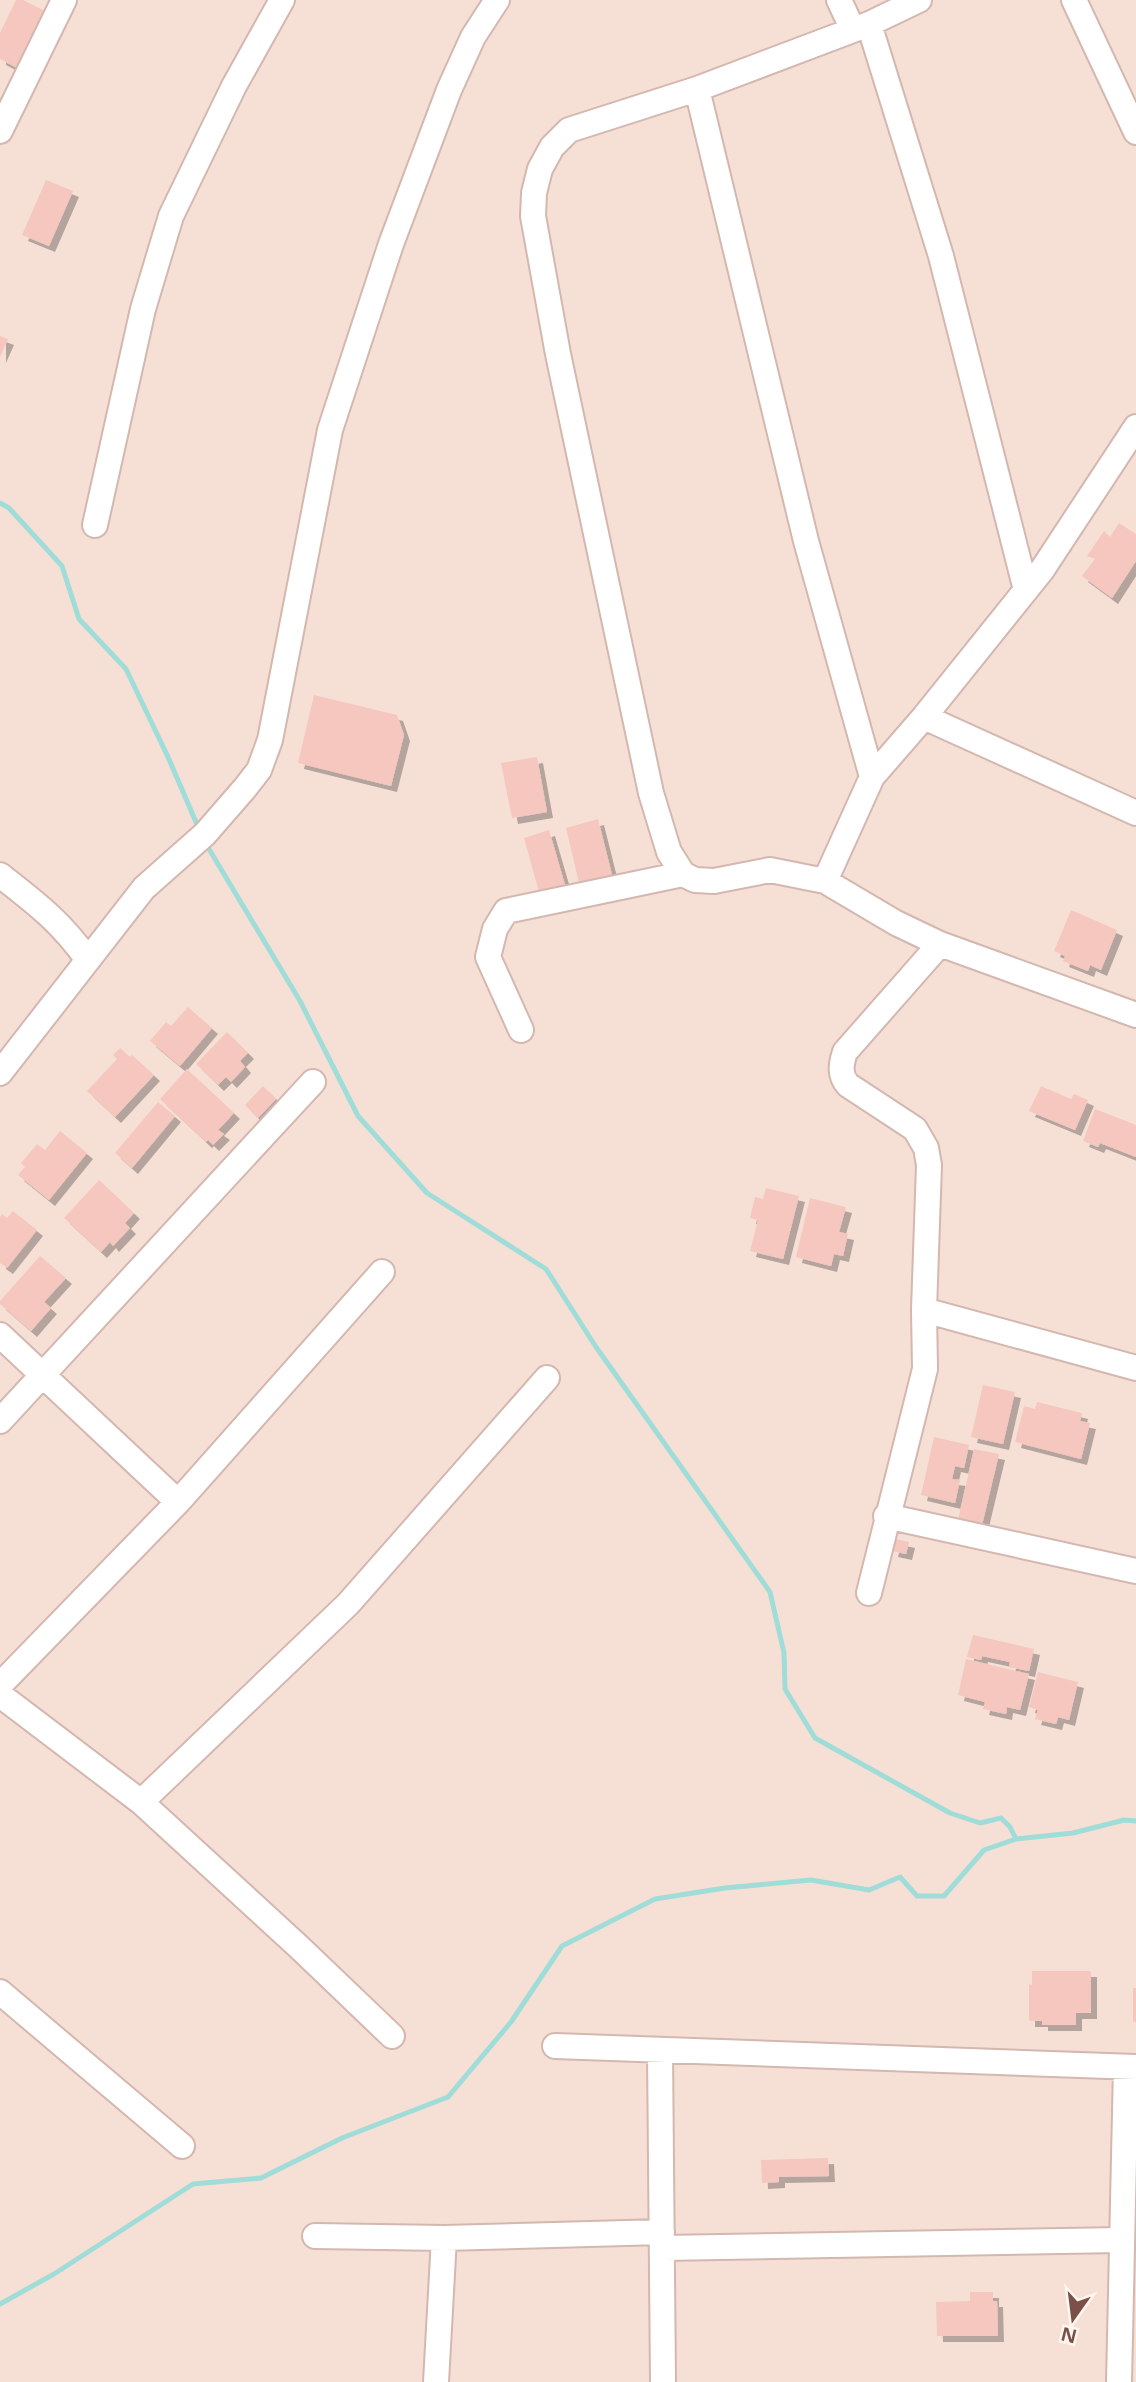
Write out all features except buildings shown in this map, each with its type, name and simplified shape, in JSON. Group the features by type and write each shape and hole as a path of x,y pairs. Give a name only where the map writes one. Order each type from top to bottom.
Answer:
{"street":[{"path":"0,131 64,0"},
{"path":"95,525 143,309 171,216 234,86 282,0"},
{"path":"0,1073 144,888 201,838 259,770 270,740 330,430 391,244 449,90 473,37 497,0"},
{"path":"839,0 861,27 941,256 1026,590"},
{"path":"919,0 861,27 698,89 569,130 552,147 540,170 534,192 533,216 558,354 651,793 669,852 683,874 695,880 714,881 770,870 825,881 896,923 940,944 1136,1015"},
{"path":"1074,0 1136,132"},
{"path":"698,89 806,541 872,777"},
{"path":"825,881 872,777 925,717 1042,570 1136,427"},
{"path":"925,717 1136,813"},
{"path":"0,874 44,909 69,934 88,960"},
{"path":"521,1030 488,957 495,929 506,911 683,874"},
{"path":"869,1592 925,1369 924,1310 929,1165 926,1147 915,1129 848,1085 842,1074 841,1063 845,1052 940,944"},
{"path":"0,1421 313,1082"},
{"path":"0,1685 178,1502 382,1272"},
{"path":"924,1310 1136,1368"},
{"path":"0,1335 178,1502"},
{"path":"141,1802 348,1604 548,1378"},
{"path":"886,1516 1136,1571"},
{"path":"0,1695 141,1802 392,2036"},
{"path":"0,1992 182,2146"},
{"path":"555,2046 1131,2067 1122,2239 1129,2274 1119,2382"},
{"path":"660,2050 663,2382"},
{"path":"314,2236 662,2240 1122,2239"},
{"path":"436,2382 444,2238"}],"shaded area":[{"path":"0,0 1136,0 1136,2382 0,2382"}],"waterway":[{"path":"0,503 9,508 62,566 79,619 126,669 199,829"},
{"path":"206,844 300,1001 358,1116 427,1193 546,1269 596,1347 770,1592 784,1653 785,1689 815,1738 950,1813 980,1823 1001,1818 1016,1839"},
{"path":"0,2304 54,2274 193,2184 261,2178 342,2138 448,2097 511,2022 562,1946 655,1899 725,1888 811,1880 869,1890 900,1877 917,1896 944,1896 984,1850 1016,1839 1073,1833 1124,1820 1136,1821"}]}
